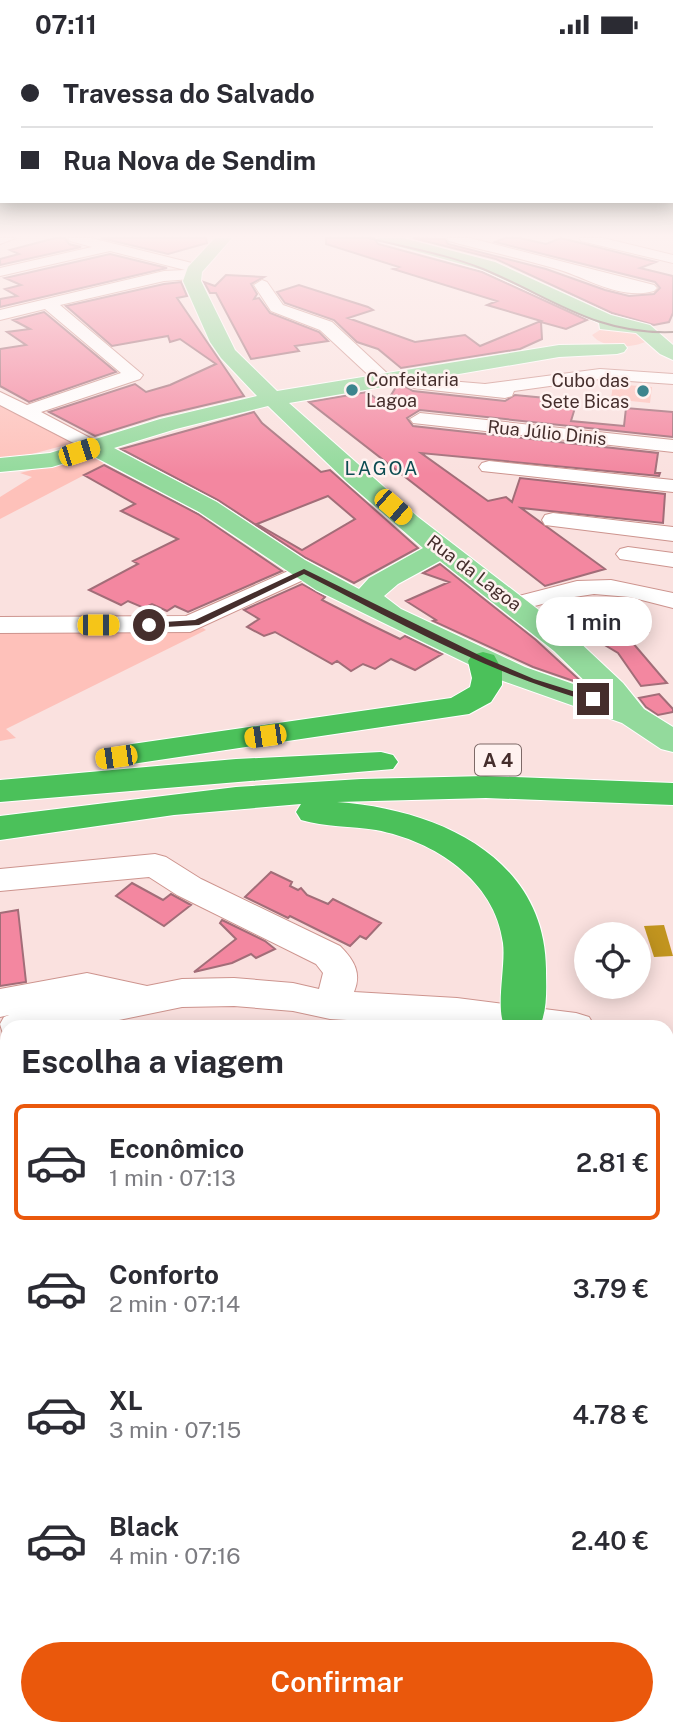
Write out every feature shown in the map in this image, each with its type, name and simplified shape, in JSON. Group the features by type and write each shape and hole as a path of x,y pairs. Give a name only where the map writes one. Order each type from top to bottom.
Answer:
{"highway":[{"path":"0,773 458,707 478,698 485,690 488,674 483,661"},
{"name":"A 4","path":"0,791 236,770 383,762 532,760 673,768"},
{"name":"A 4","path":"0,828 171,805 386,788 537,787 673,794"},
{"path":"67,821 330,813 393,821 435,836 454,845 485,868 514,908 525,954 522,1020"}],"main road":[{"name":"Rua da Lagoa","path":"209,317 223,348 296,425 427,554 458,562 516,604 593,668 599,694"},
{"path":"571,317 582,322 587,333 598,345 617,348"},
{"path":"599,317 659,338 673,355"},
{"path":"559,351 579,343 587,333 607,325 634,327"},
{"path":"90,446 271,399 559,351 641,347 659,338"},
{"path":"90,446 216,512 315,578 523,678 599,694 673,742"},
{"path":"394,616 369,599 370,592 427,554"},
{"path":"315,578 355,591 377,586"}],"street":[{"path":"26,411 112,384 126,391 146,385 146,381 65,317"},
{"path":"301,317 326,326 383,379"},
{"path":"485,390 600,374 673,379"},
{"path":"413,383 563,397"},
{"path":"0,398 90,446"},
{"name":"Rua Júlio Dinis","path":"420,419 673,446"},
{"path":"489,467 673,486"},
{"path":"553,520 673,534"},
{"path":"628,554 673,559"},
{"path":"0,613 0,625 190,625 315,578"},
{"path":"516,604 558,590 595,585 635,589 673,601"},
{"path":"0,880 155,865 199,893 328,955 340,966 342,979 330,1005"},
{"path":"0,1003 87,987 150,999"},
{"path":"50,1020 182,993 256,993 330,1005 490,1020"},
{"path":"112,1020 150,999"},
{"path":"330,1005 365,1020"}],"shaded area":[{"path":"603,328 647,335 647,341 626,346 603,343 592,335"},
{"path":"613,384 652,387 650,403 611,399"},
{"path":"0,402 73,443 32,454 0,458"},
{"path":"93,455 108,461 102,463 106,466 113,464 94,470 0,519 0,497 32,477 20,473"},
{"path":"203,628 206,630 6,729 16,738 0,741 0,630 190,631"},
{"path":"664,925 673,956 654,957 651,948 651,926"}],"building":[{"path":"26,317 50,317 116,372 29,402 0,386 0,349 26,345 7,332 30,329 13,320"},
{"path":"78,317 190,317 244,396 159,416 95,436 49,412 135,384 146,392 170,385 216,364 180,339 170,342 168,336 112,346"},
{"path":"229,317 279,317 319,332 328,341 295,346 299,351 251,359"},
{"path":"324,317 352,317 348,318 415,342 465,335 480,346 541,321 526,317 580,317 587,320 566,329 541,322 542,339 520,349 401,368 378,349 357,342 334,320"},
{"path":"625,317 671,317 669,322 654,325"},
{"path":"404,386 413,391 505,401 515,395 577,401 571,421 624,426 626,408 673,412 673,437 420,410 407,418 413,426 658,453 655,473 660,473 659,476 421,453 488,501 506,497 512,502 520,478 665,494 663,523 521,508 605,569 545,586 309,402 367,392 385,405 396,387"},
{"path":"254,412 262,423 321,472 330,470 418,548 354,583 306,558 218,500 121,449","holes":["328,496 355,519 302,550 257,524"]},
{"path":"104,465 198,514 282,571 188,612 175,606 167,611 152,604 144,608 128,601 121,605 89,590 138,564 133,561 178,539 121,511 135,504 84,475"},
{"path":"440,564 536,640 585,685 533,667 433,621 436,620 406,601 449,582 423,573"},
{"path":"302,584 325,597 322,600 367,623 400,639 405,636 442,654 415,670 391,659 375,669 363,664 351,671 337,661 332,664 275,632 264,636 247,627 259,619 244,610"},
{"path":"574,600 589,611 600,606 647,632 626,635 667,683 641,686 618,653 546,610 564,601"},
{"path":"659,694 673,712 658,715 639,698"},
{"path":"271,872 292,882 290,886 298,890 301,888 307,895 328,904 333,899 381,923 366,939 360,936 350,946 245,897"},
{"path":"132,883 163,900 171,894 191,905 164,926 116,896"},
{"path":"18,910 26,982 0,986 0,913"},
{"path":"222,920 265,941 275,949 256,958 251,954 232,963 194,972 236,939 220,923"}],"tram line":[{"path":"586,317 620,327 673,332"}],"place":[{"name":"Confeitaria Lagoa","path":"352,390"},
{"name":"Cubo das Sete Bicas","path":"643,391"}],"district":[{"name":"LAGOA","path":"382,468"}],"route":[{"path":"149,625 196,623 304,571 483,661 531,681 593,699"}]}
